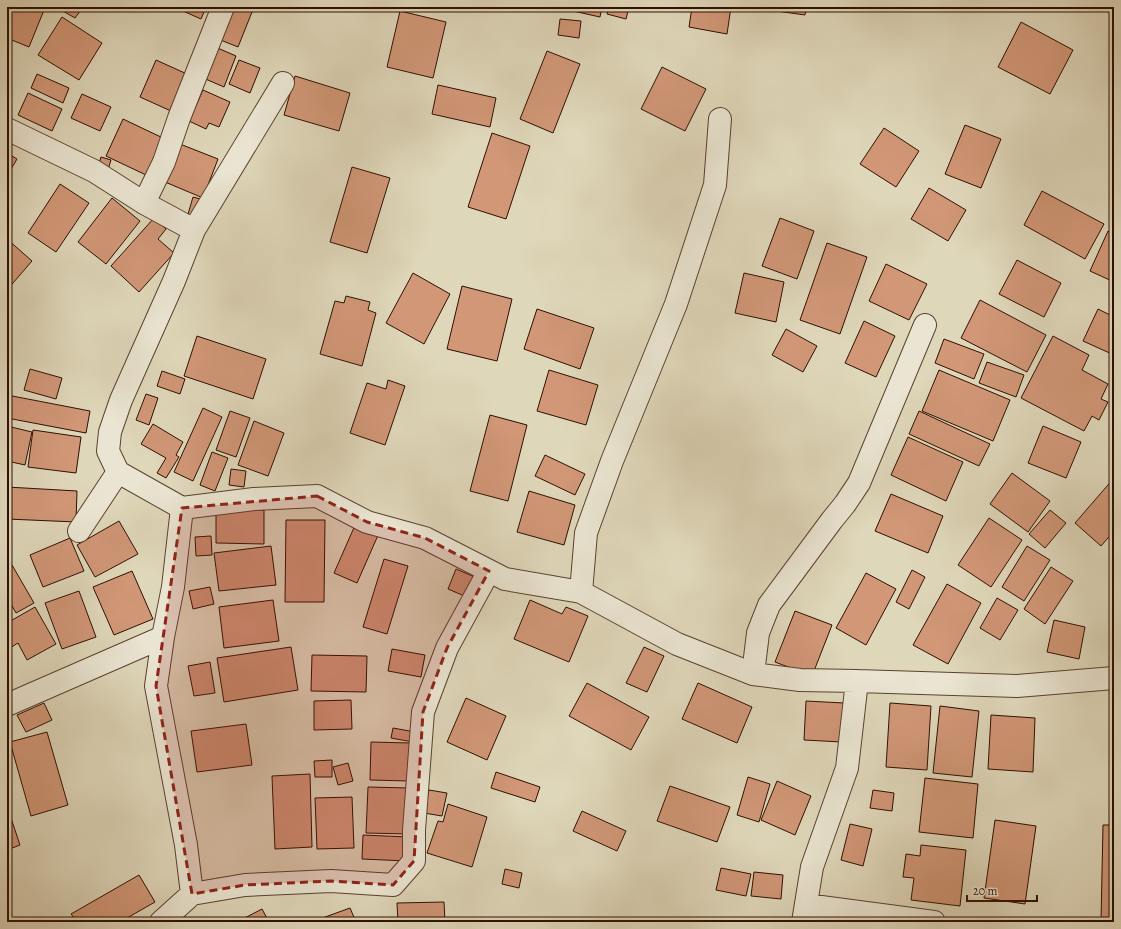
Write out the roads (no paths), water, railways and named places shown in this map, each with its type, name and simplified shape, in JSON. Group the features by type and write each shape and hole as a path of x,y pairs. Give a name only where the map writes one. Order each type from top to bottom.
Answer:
{"street":[{"path":"144,203 164,162 179,118 223,7"},
{"path":"283,83 194,230 174,281 120,400 112,426 108,451 118,472 182,508 254,499 317,496 367,522 425,538 505,579 581,592 677,644 753,674 800,680 1017,686 1114,678"},
{"path":"581,592 586,534 612,461 676,304 715,185 720,119"},
{"path":"7,129 94,171 144,203 194,230"},
{"path":"753,674 758,632 769,605 845,504 859,483 926,325"},
{"path":"79,531 118,472"},
{"path":"182,508 173,587 163,637 156,686 186,845 192,894"},
{"path":"161,922 192,894 245,885 331,881 393,885 414,861 414,830 423,712 447,648 489,571"},
{"path":"7,705 163,637"},
{"path":"857,681 847,768 812,867 805,914 934,922"}]}
